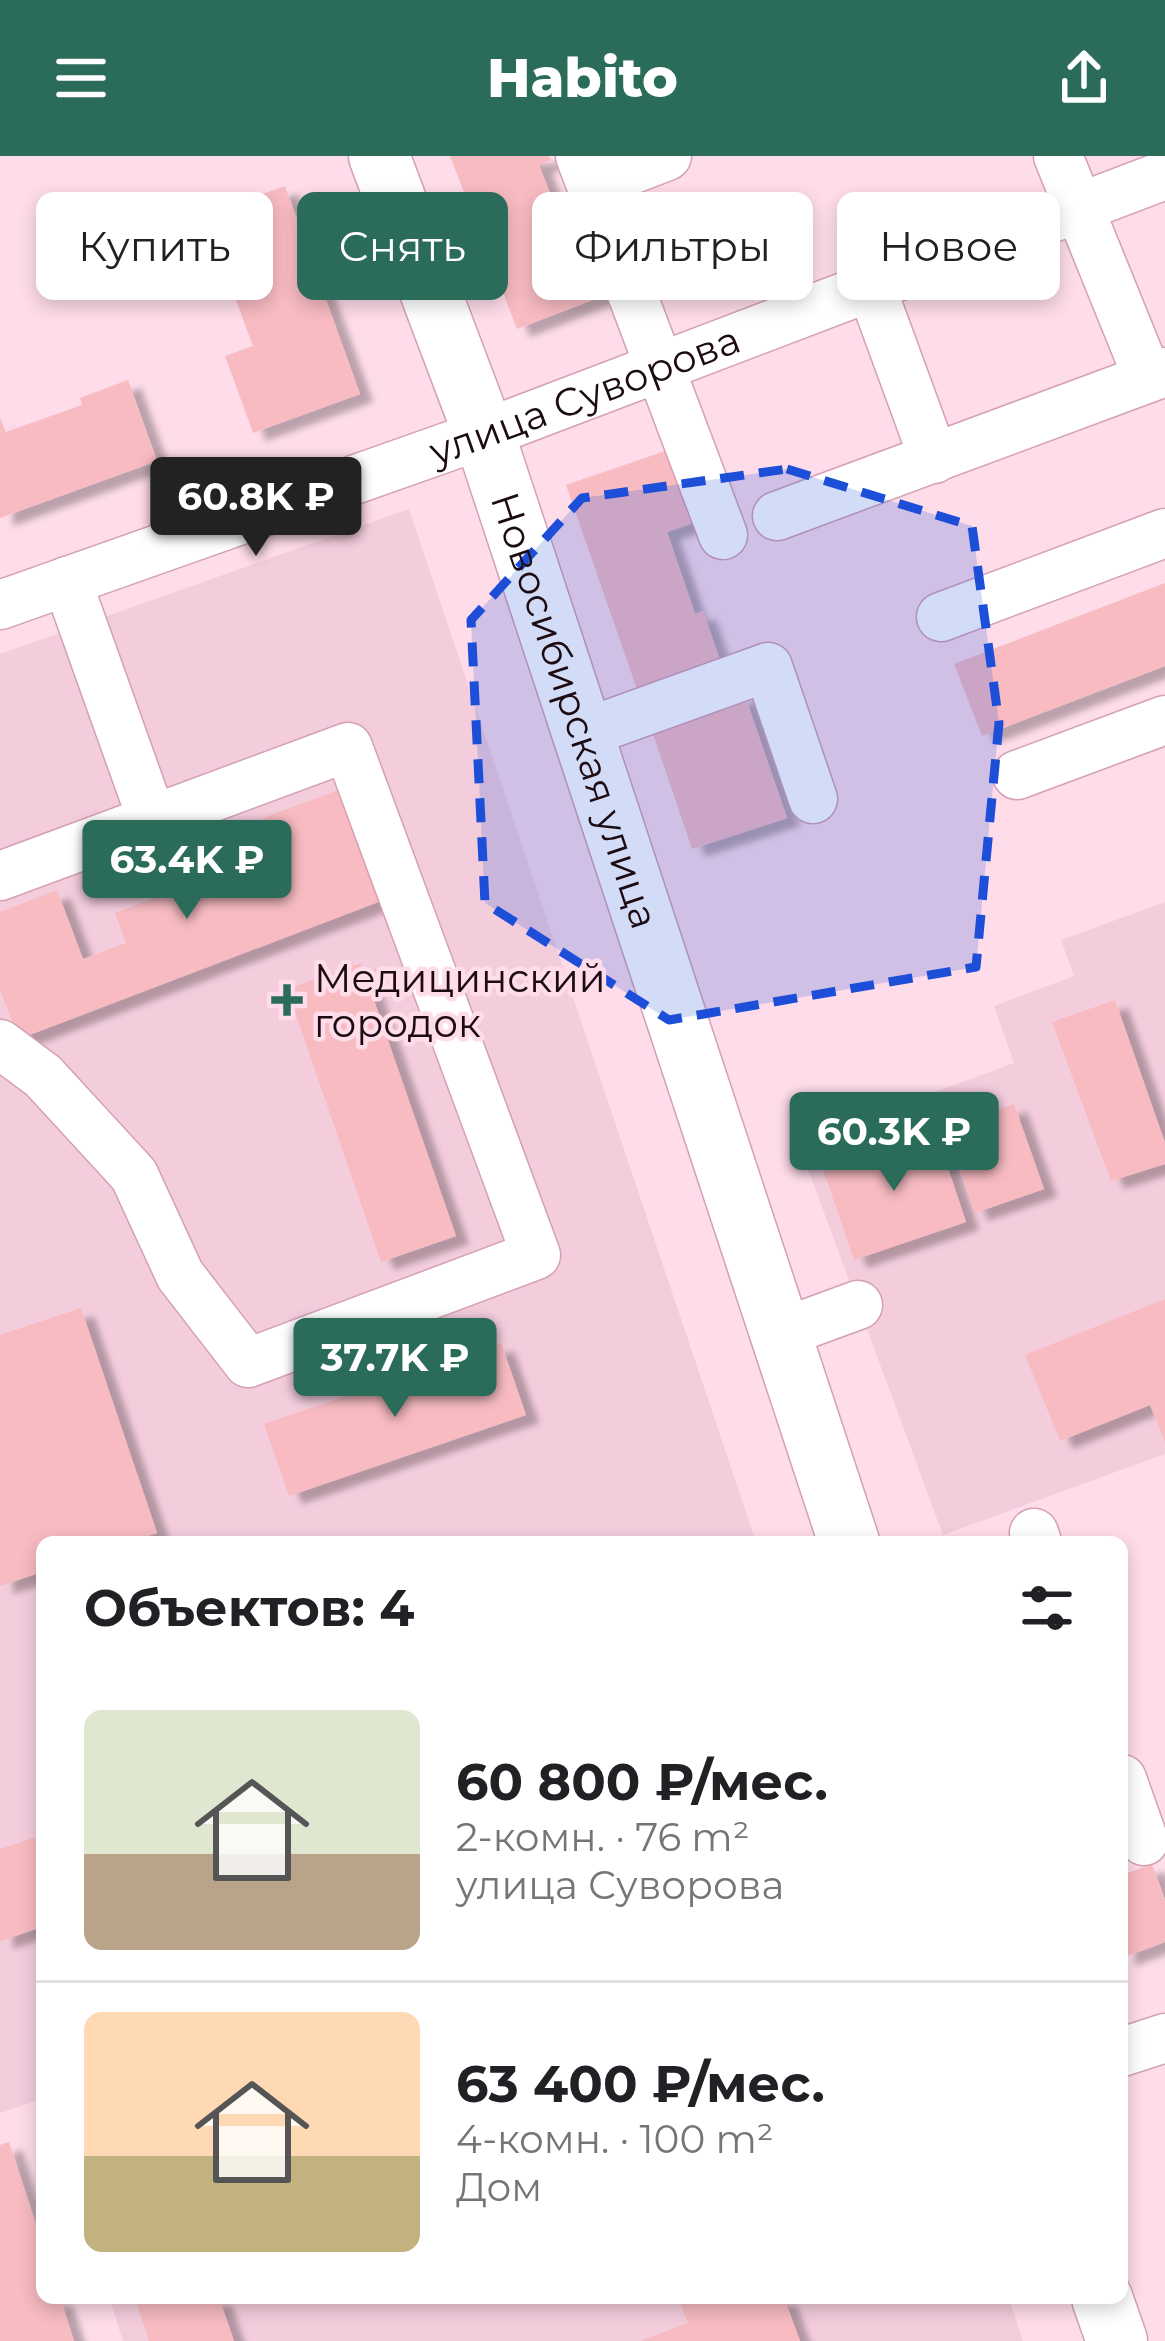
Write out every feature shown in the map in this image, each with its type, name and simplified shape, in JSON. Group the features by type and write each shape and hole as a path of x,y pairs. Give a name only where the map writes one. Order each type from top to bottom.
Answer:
{"main road":[{"name":"Новосибирская улица","path":"379,156 484,434 847,1536"},
{"path":"1104,2304 1117,2341"}],"street":[{"path":"667,156 586,171 723,535"},
{"path":"777,516 1157,375 1058,156"},
{"name":"улица Суворова","path":"1060,215 1165,175"},
{"name":"улица Суворова","path":"0,604 484,434 837,299"},
{"path":"876,300 934,459"},
{"path":"941,617 1165,533"},
{"path":"67,581 153,822"},
{"path":"583,734 768,667 813,799"},
{"path":"1017,775 1165,720"},
{"path":"0,876 348,747 536,1256 248,1363 180,1275 134,1175 44,1076 0,1044"},
{"path":"779,1334 858,1305"},
{"path":"1128,1796 1144,1841"},
{"path":"1128,2050 1165,2038"}],"highlighted area":[{"path":"787,469 972,526 999,723 976,967 669,1020 485,903 471,620 582,498"}],"shaded area":[{"name":"Медицинский городок","path":"409,509 754,1536 36,1536 36,2101 0,2113 0,654"},
{"path":"1165,902 1165,1454 943,1535 798,1142 1014,1063 994,1006 1074,976 1061,940"},
{"path":"111,2304 1011,2304 1023,2341 123,2341"}],"building":[{"path":"450,156 549,156 551,160 539,165 549,192 532,192 532,300 592,300 517,329 506,300 508,192 464,192"},
{"path":"285,186 297,219 297,300 326,300 360,394 253,433 225,356 253,346 236,300 273,300 273,192 268,192"},
{"path":"128,380 157,461 0,518 0,418 6,432 82,405 80,398"},
{"path":"674,448 699,521 667,532 695,614 703,611 722,666 639,695 566,485"},
{"path":"1165,583 1165,666 982,736 954,664"},
{"path":"744,693 787,818 692,849 650,725"},
{"path":"344,788 386,899 19,1039 0,990 0,912 57,890 83,959 126,943 115,913 224,872 233,895 285,875 263,818"},
{"path":"361,963 456,1236 381,1262 287,989"},
{"path":"1115,1000 1165,1143 1165,1164 1111,1181 1052,1022"},
{"path":"1014,1104 1044,1189 975,1213 945,1128"},
{"path":"934,1127 966,1222 854,1260 822,1166"},
{"path":"1165,1299 1165,1442 1150,1405 1060,1441 1025,1355"},
{"path":"81,1308 157,1533 36,1536 36,1574 0,1586 0,1335"},
{"path":"501,1343 526,1415 289,1496 264,1424"},
{"path":"36,1837 36,1929 0,1941 0,1849"},
{"path":"1152,1864 1165,1900 1165,1942 1128,1956 1128,1873"},
{"path":"9,2142 36,2225 36,2304 62,2304 74,2341 0,2341 0,2145"},
{"path":"137,2304 221,2304 234,2341 149,2341"},
{"path":"680,2304 786,2304 800,2341 640,2341 688,2323"}],"place":[{"name":"Медицинский городок","path":"287,1000"}]}
